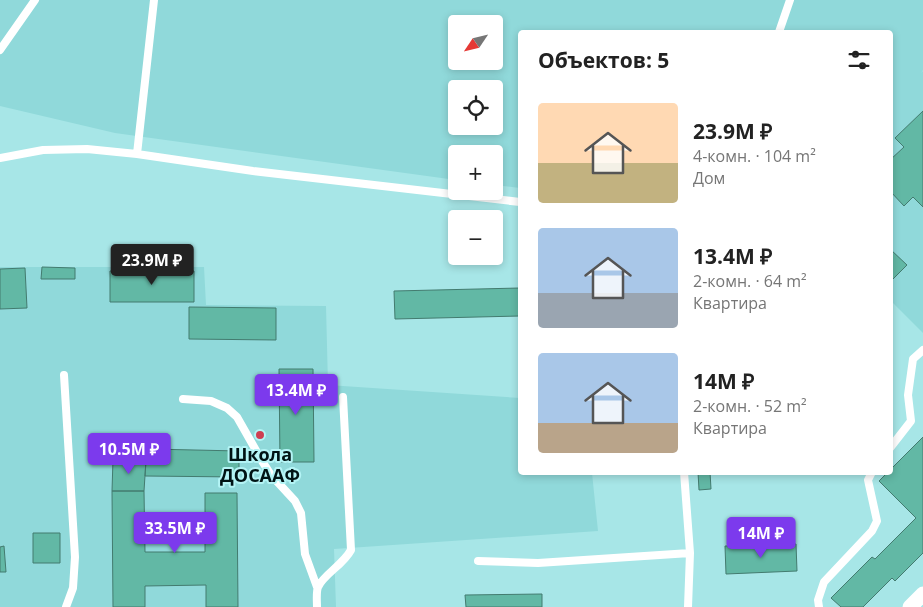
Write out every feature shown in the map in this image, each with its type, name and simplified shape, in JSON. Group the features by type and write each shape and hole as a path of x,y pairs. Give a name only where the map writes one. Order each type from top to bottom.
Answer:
{"street":[{"path":"910,607 923,594"}],"lane":[{"path":"0,50 35,0"},
{"path":"137,154 154,0"},
{"path":"780,30 790,0"},
{"path":"0,158 43,150 87,149 137,154 253,172 518,202"},
{"path":"893,444 911,421 908,395 913,358 923,350"},
{"path":"64,375 75,558 73,588 66,607"},
{"path":"317,587 327,575 346,560 351,550 343,397"},
{"path":"183,399 212,401 227,408 237,417 271,475 295,501 301,513 305,554 317,587 318,607"},
{"path":"684,475 690,553 688,607"},
{"path":"819,607 818,600 824,582 872,531 877,521 868,480 870,475"},
{"path":"478,561 538,563 690,553"}],"shaded area":[{"path":"0,0 923,0 923,70 921,73 923,71 923,333 893,303 893,30 518,30 518,188 503,186 503,145 448,145 448,179 115,133 0,106"},
{"name":"Школа ДОСААФ","path":"0,267 204,267 206,305 326,306 328,385 518,398 518,475 592,475 598,531 334,549 336,607 0,607"}],"building":[{"path":"923,111 923,207 913,197 904,206 893,194 893,157 904,147 895,138"},
{"path":"893,252 907,265 893,279"},
{"path":"42,267 75,268 75,279 41,279"},
{"path":"25,268 27,308 0,309 0,269"},
{"path":"110,271 194,271 194,302 110,302"},
{"path":"518,288 518,316 395,319 394,291"},
{"path":"189,307 276,308 276,340 189,339"},
{"path":"279,369 313,369 314,462 280,462"},
{"path":"923,437 923,553 895,581 892,578 863,607 841,607 831,598 872,557 875,559 916,518 879,481 885,475 893,475 893,467"},
{"path":"150,449 239,451 239,477 145,476 146,460 150,460"},
{"path":"113,459 146,460 144,491 112,491"},
{"path":"698,475 710,475 711,489 699,490"},
{"path":"112,491 144,491 145,552 205,552 205,493 237,493 238,607 206,607 206,585 145,586 145,607 113,607"},
{"path":"33,533 60,533 60,563 33,563"},
{"path":"796,544 797,571 726,574 725,546"},
{"path":"4,546 6,572 0,572 0,547"},
{"path":"542,594 542,607 466,607 465,595"}],"place":[{"name":"Школа ДОСААФ","path":"260,435"}]}
